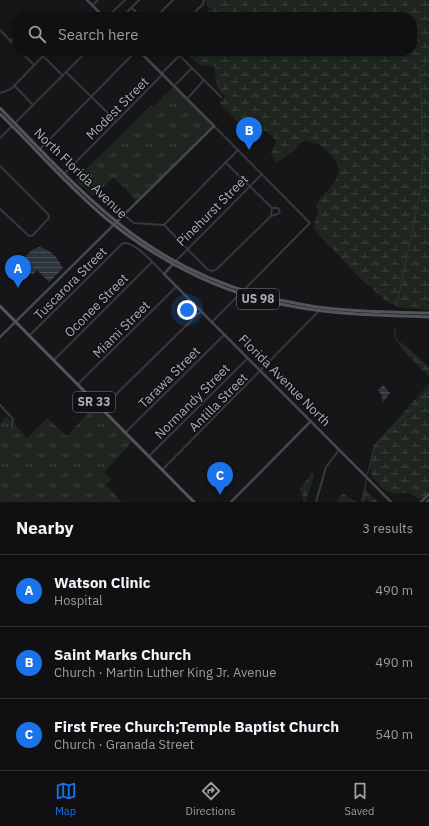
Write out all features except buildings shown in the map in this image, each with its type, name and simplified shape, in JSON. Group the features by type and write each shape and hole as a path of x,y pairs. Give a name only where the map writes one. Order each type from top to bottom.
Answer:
{"main road":[{"name":"North Florida Avenue","path":"0,111 45,159 114,224 143,246 173,264 206,280 242,294 280,304 320,311 429,317"},
{"name":"North Florida Avenue","path":"14,125 117,222 146,243 176,261 208,277 245,291 289,302 340,309 429,312"},
{"path":"45,159 63,174 65,173"},
{"name":"SR 33","path":"0,306 194,502"},
{"path":"303,308 340,309"},
{"path":"349,313 377,313 381,311"},
{"path":"385,315 388,313 420,312"}],"street":[{"path":"87,0 100,12"},
{"path":"93,6 98,0"},
{"path":"112,12 125,0"},
{"path":"128,12 139,0"},
{"path":"161,12 173,0"},
{"path":"194,12 204,0"},
{"path":"132,8 136,12"},
{"path":"0,30 10,41 12,39"},
{"path":"0,38 4,34"},
{"path":"25,56 34,65"},
{"path":"0,93 11,89 43,56 62,76"},
{"path":"0,138 82,56"},
{"path":"39,147 133,56"},
{"path":"143,56 310,223 245,291 212,322"},
{"name":"Modest Street","path":"65,173 179,56"},
{"path":"181,56 220,97"},
{"path":"174,86 192,68"},
{"path":"66,72 116,121"},
{"path":"187,99 204,80"},
{"path":"14,85 34,105"},
{"path":"0,337 214,126"},
{"path":"164,225 238,150"},
{"path":"124,216 138,224 164,225 208,270 216,270 271,216 278,214 280,211 278,208 272,208 226,162"},
{"path":"0,166 48,214 48,217 33,235 29,236 0,209"},
{"name":"Pinehurst Street","path":"176,261 262,174"},
{"path":"271,216 272,208"},
{"name":"Tuscarora Street","path":"29,336 124,243 130,244 152,262"},
{"path":"152,262 164,274"},
{"name":"Oconee Street","path":"53,360 152,262"},
{"name":"Pinehurst Street","path":"164,274 173,264"},
{"name":"Florida Avenue North","path":"164,274 391,502"},
{"name":"Miami Street","path":"77,385 177,286"},
{"path":"101,409 201,310"},
{"name":"Antilla Street","path":"162,470 320,311"},
{"name":"Tarawa Street","path":"125,433 225,334"},
{"name":"Normandy Street","path":"149,456 248,358"},
{"path":"0,405 13,420 12,428"},
{"path":"231,502 311,421"},
{"path":"316,502 326,467 339,450"},
{"path":"421,502 429,494"}],"green space":[{"path":"205,0 429,0 429,310 402,308 387,302 357,275 313,228 318,211 316,204 338,175 336,161 330,154 318,144 303,141 293,151 276,163 271,153 276,140 267,131 258,131 250,124 235,120 219,103 225,96 219,90 216,80 215,67 200,65 188,56 417,56 417,12 206,12 209,9"},
{"path":"173,87 212,126 136,202 125,188 113,178 93,196 75,180 150,106 153,106"},
{"path":"402,342 429,367 429,377 399,346"},
{"path":"429,384 429,492 421,500 409,493 394,494 383,489 371,475 370,461 373,446"},
{"path":"95,405 132,442 104,473 111,479 106,485 122,502 0,502 0,423 6,416 12,422 10,428 13,429 14,424 27,438 47,418 67,436"},
{"path":"312,473 314,475 306,502 303,502 302,493 299,489"},
{"path":"365,489 378,502 369,502 366,499 364,502 361,502"},
{"path":"341,494 344,494 356,502 337,502"}],"shaded area":[{"path":"39,247 53,254 63,268 49,282 37,270 32,275 19,263 32,250"},
{"path":"383,385 390,393 383,402 382,396 378,390"}],"waterway":[{"path":"397,304 420,194 423,152 420,74 422,67 429,59"},
{"path":"395,328 395,336 398,342 429,370"},
{"path":"367,476 377,443 429,392"},
{"path":"363,502 366,479"}],"place":[{"name":"Saint Marks Church","path":"249,150"},
{"name":"Watson Clinic","path":"18,288"},
{"name":"First Free Church;Temple Baptist Church","path":"220,495"}]}
